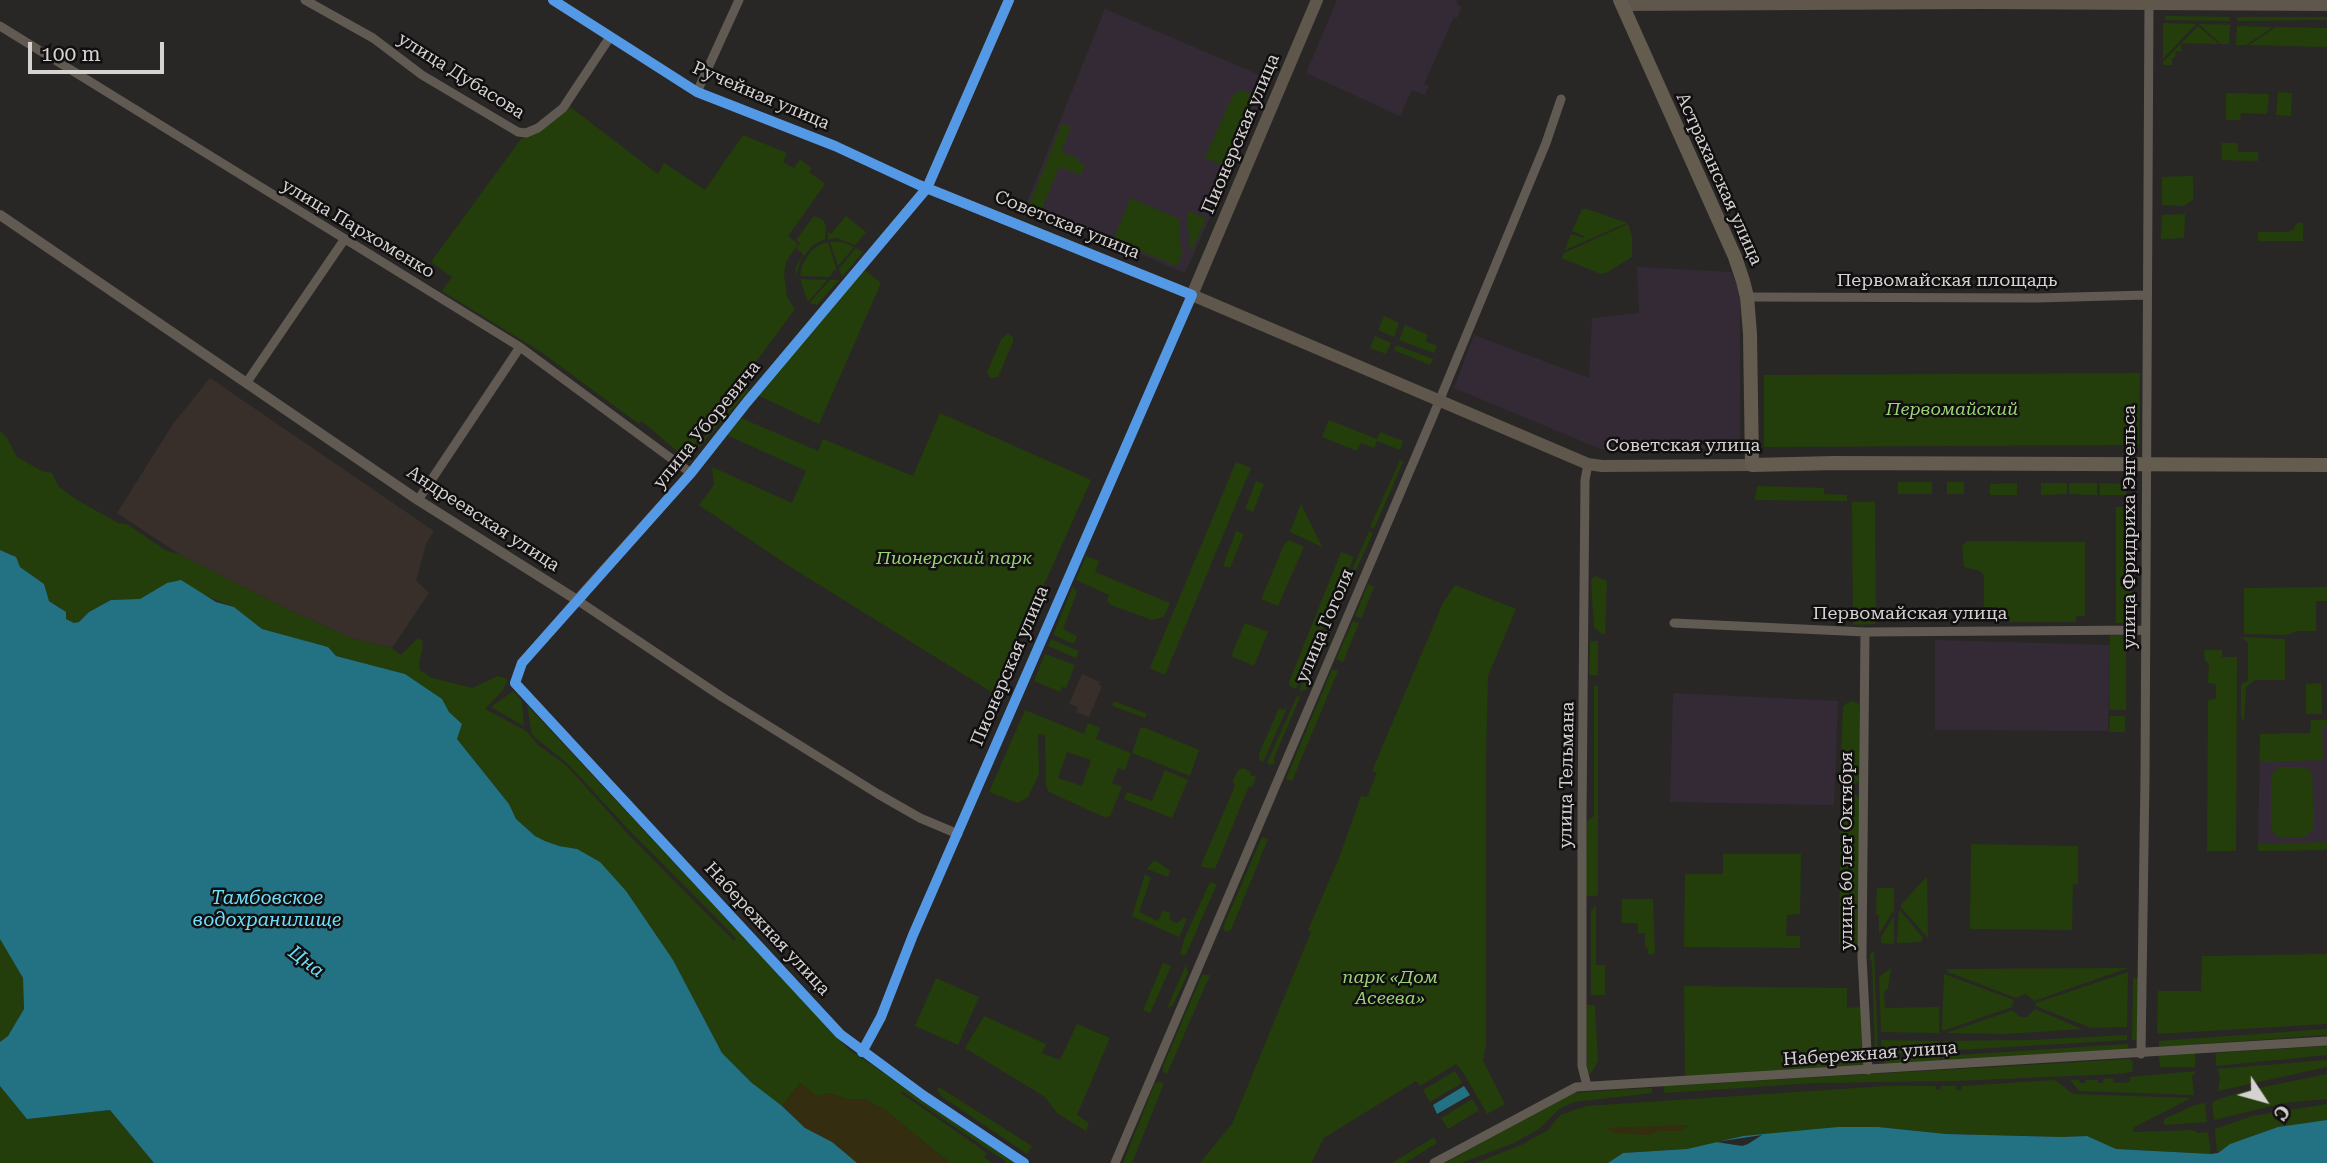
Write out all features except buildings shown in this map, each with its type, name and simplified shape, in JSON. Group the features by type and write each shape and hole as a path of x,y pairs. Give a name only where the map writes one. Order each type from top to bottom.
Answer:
{"main road":[{"name":"Пионерская улица","path":"1192,295 1317,0"},
{"path":"1620,2 2149,1 2327,5"},
{"name":"Астраханская улица","path":"1620,2 1735,257 1747,297 1752,465"},
{"name":"Советская улица","path":"1192,295 1588,464 2327,465"}],"street":[{"name":"улица Дубасова","path":"305,0 373,38 422,75 518,132 526,133 538,128 563,108 610,37"},
{"name":"Ручейная улица","path":"553,0 697,92 835,146 928,188"},
{"path":"697,92 739,0"},
{"name":"улица Уборевича","path":"515,683 522,663 691,473 747,402 928,188 1009,0"},
{"name":"улица Фридриха Энгельса","path":"2141,1054 2149,1"},
{"name":"улица Пархоменко","path":"0,26 520,347 691,473"},
{"name":"улица Гоголя","path":"1115,1163 1439,400 1546,143 1561,99"},
{"name":"Советская улица","path":"928,188 1192,295"},
{"name":"Андреевская улица","path":"0,215 418,500 577,600 722,697 920,818 958,834"},
{"path":"247,382 344,240"},
{"name":"Пионерская улица","path":"862,1052 881,1017 906,953 1163,356 1192,295"},
{"name":"Первомайская площадь","path":"1747,297 2036,298 2147,295"},
{"path":"418,500 520,347"},
{"name":"улица Тельмана","path":"1587,1086 1582,1066 1582,816 1585,480 1588,464"},
{"name":"Первомайская улица","path":"1674,623 1865,632 2145,630"},
{"name":"улица 60 лет Октября","path":"1865,632 1862,957 1868,1070"},
{"name":"Набережная улица","path":"515,683 840,1034 862,1052 1024,1163"},
{"name":"Набережная улица","path":"1434,1163 1565,1092 1587,1086 2327,1041"}],"shaded area":[{"path":"1337,0 1456,0 1462,7 1457,18 1454,17 1424,84 1429,86 1425,95 1412,90 1400,116 1306,73"},
{"path":"1105,9 1271,80 1185,273 1026,205"},
{"path":"1637,267 1731,272 1740,291 1740,448 1603,450 1454,388 1474,335 1589,378 1592,318 1639,313"},
{"path":"210,378 434,531 426,544 416,581 429,593 392,648 351,638 289,610 179,554 117,513 173,424"},
{"path":"1935,640 2110,645 2108,731 1935,730"},
{"path":"1082,674 1100,682 1099,685 1102,686 1089,717 1076,712 1078,707 1069,704"},
{"path":"1673,693 1838,701 1834,805 1670,802"},
{"path":"2311,720 2327,720 2327,850 2258,851 2260,734 2310,733"}],"green space":[{"path":"2165,16 2230,17 2229,21 2165,20"},
{"path":"2237,17 2327,17 2327,20 2237,21"},
{"path":"2163,23 2196,24 2163,59"},
{"path":"2199,24 2230,25 2229,44 2221,44"},
{"path":"2198,26 2219,44 2181,43"},
{"path":"2237,26 2273,27 2246,45 2236,45"},
{"path":"2276,27 2327,28 2327,47 2249,45"},
{"path":"2181,43 2181,51 2176,51 2172,65 2163,65 2163,62"},
{"path":"1241,90 1257,96 1227,167 1205,158 1233,95"},
{"path":"2278,92 2292,93 2291,116 2276,115"},
{"path":"2226,93 2269,94 2267,114 2241,113 2240,120 2226,120"},
{"path":"569,106 658,174 664,163 705,190 743,135 787,153 783,162 794,168 800,159 811,168 809,172 825,184 788,236 798,244 786,262 784,274 787,297 795,309 687,455 679,453 642,421 639,424 541,352 442,291 452,277 431,262 521,139 536,132"},
{"path":"1062,124 1071,127 1061,152 1079,159 1078,162 1085,165 1081,175 1059,167 1042,210 1029,205"},
{"path":"2222,143 2238,143 2238,152 2258,152 2258,161 2222,160"},
{"path":"2193,176 2193,200 2184,206 2162,205 2162,177"},
{"path":"1131,198 1179,219 1183,253 1177,266 1113,240"},
{"path":"1582,209 1627,223 1565,250 1571,234 1583,238 1584,236 1572,231"},
{"path":"1189,211 1206,218 1191,253 1187,218"},
{"path":"2185,214 2184,238 2161,239 2162,215"},
{"path":"814,216 823,220 826,226 825,239 812,246 801,259 796,276 796,267 803,254 796,248 800,243 796,240"},
{"path":"846,216 866,232 855,245 837,238 828,239 828,232 831,234"},
{"path":"2297,223 2303,223 2303,241 2258,241 2258,232 2288,232 2294,229"},
{"path":"1628,224 1632,237 1632,257 1606,273 1601,274 1561,258 1564,253"},
{"path":"828,242 836,268 829,277 800,276 802,265 811,251"},
{"path":"830,242 842,242 854,247 838,266"},
{"path":"856,248 863,252 842,277 839,269"},
{"path":"861,267 881,283 819,424 753,393"},
{"path":"800,279 827,280 808,302"},
{"path":"830,280 839,280 817,305 809,303"},
{"path":"1384,316 1399,323 1394,337 1378,330"},
{"path":"1405,325 1428,335 1425,341 1437,346 1434,353 1399,340"},
{"path":"1008,334 1013,337 1013,342 998,377 990,378 987,372 1002,338"},
{"path":"1375,336 1391,343 1386,354 1370,348"},
{"path":"1396,345 1433,359 1430,365 1394,350"},
{"name":"Первомайский","path":"2140,373 2139,445 1764,447 1764,375"},
{"path":"744,386 749,390 695,452 695,450"},
{"name":"Пионерский парк","path":"940,413 1091,480 995,694 789,566 699,505 714,485 712,467 792,503 806,471 727,435 741,418 818,451 823,439 913,476"},
{"path":"1329,420 1377,439 1380,432 1403,441 1400,450 1377,441 1374,448 1361,443 1357,451 1322,437"},
{"path":"0,431 17,457 42,471 52,473 59,487 77,500 118,523 127,524 165,550 179,554 351,638 392,648 401,655 418,638 423,645 420,670 432,678 472,688 498,676 508,679 503,690 485,709 526,731 539,746 566,765 628,834 734,941 736,938 568,764 532,735 527,705 848,1049 1017,1163 1008,1163 902,1091 901,1093 987,1153 984,1157 992,1163 950,1163 885,1110 865,1099 847,1099 830,1093 817,1096 800,1083 782,1106 764,1094 722,1053 673,960 577,849 545,841 516,819 509,804 457,739 462,724 449,712 442,699 405,674 336,656 328,647 262,629 234,607 173,583 167,583 140,599 111,600 89,612 79,622 66,619 60,607 49,601 44,584 20,567 11,554 0,550"},
{"path":"1400,460 1403,462 1374,529 1370,527"},
{"path":"1236,462 1251,468 1165,675 1150,668"},
{"path":"1256,481 1264,484 1253,512 1245,509"},
{"path":"1898,482 1932,482 1932,494 1898,494"},
{"path":"1947,482 1964,482 1964,494 1947,494"},
{"path":"2017,483 2017,495 1990,495 1990,484"},
{"path":"2041,483 2067,483 2067,494 2041,495"},
{"path":"2069,483 2097,483 2097,495 2069,494"},
{"path":"2100,483 2126,484 2126,495 2100,495"},
{"path":"1757,486 1824,488 1824,494 1847,495 1847,501 1755,500"},
{"path":"1852,502 1875,502 1876,624 1853,625"},
{"path":"1301,504 1322,547 1290,532"},
{"path":"2116,507 2133,507 2132,623 2116,623"},
{"path":"1236,531 1244,534 1230,568 1223,566"},
{"path":"1369,531 1373,533 1353,576 1354,581 1349,583 1328,633 1325,632"},
{"path":"1289,540 1304,547 1278,606 1261,599 1284,545"},
{"path":"1967,541 2085,542 2085,616 2076,616 2076,622 1992,622 1992,607 1984,607 1984,576 1980,571 1964,567 1962,546"},
{"path":"1341,552 1354,557 1296,689 1290,686 1289,682"},
{"path":"1086,556 1099,561 1095,572 1170,603 1164,617 1152,620 1111,605 1107,601 1109,595 1076,580"},
{"path":"1595,576 1607,581 1605,634 1594,627 1591,580"},
{"path":"1368,584 1374,587 1361,619 1355,616"},
{"name":"парк «Дом Асеева»","path":"1455,585 1516,609 1488,676 1486,757 1486,1043 1483,1061 1505,1104 1487,1114 1456,1064 1420,1086 1416,1081 1324,1138 1311,1163 1200,1163 1232,1124 1311,932 1308,930 1339,858 1361,796 1367,797 1377,773 1372,771 1443,603"},
{"path":"1073,586 1077,592 1063,629 1077,636 1074,644 1053,635"},
{"path":"2327,587 2327,601 2316,601 2316,631 2297,631 2287,635 2244,634 2244,588"},
{"path":"1353,621 1359,623 1343,662 1336,659"},
{"path":"1245,623 1268,632 1254,666 1231,656"},
{"path":"1324,635 1327,636 1306,685 1307,689 1301,691 1299,690"},
{"path":"2110,635 2126,635 2126,710 2109,710"},
{"path":"2241,637 2285,639 2285,680 2255,680 2246,687 2244,721 2241,718 2241,684 2248,681 2248,642"},
{"path":"1051,639 1079,651 1076,658 1048,646"},
{"path":"1590,641 1598,641 1598,675 1589,675"},
{"path":"2204,650 2222,650 2222,657 2237,657 2236,851 2207,851 2208,700 2216,699 2216,684 2208,683 2209,664 2205,661"},
{"path":"1045,654 1075,665 1066,688 1062,687 1060,692 1034,681"},
{"path":"1332,669 1338,671 1292,781 1286,779"},
{"path":"2321,683 2322,714 2306,714 2306,684"},
{"path":"1594,686 1598,686 1598,894 1585,896 1587,821 1594,816"},
{"path":"513,691 522,701 524,726 491,707"},
{"path":"1297,696 1300,697 1274,758 1275,763 1271,765 1267,763"},
{"path":"1114,701 1147,714 1145,718 1112,706"},
{"path":"1853,701 1859,704 1859,781 1854,785 1844,785 1840,779 1843,707"},
{"path":"1286,707 1263,762 1259,759 1259,754 1279,708 1284,710"},
{"path":"1025,710 1084,734 1088,723 1100,728 1096,739 1131,753 1125,770 1118,768 1112,783 1122,787 1110,816 1104,817 1049,792 1046,786 1045,735 1038,734 1039,774 1028,797 1018,803 989,792","holes":["1067,752 1091,760 1082,786 1058,778"]},
{"path":"2110,716 2125,716 2125,732 2109,732"},
{"path":"2311,720 2327,720 2327,726 2322,727 2323,760 2260,762 2260,734 2310,733"},
{"path":"1143,727 1199,750 1190,776 1132,753"},
{"path":"2281,767 2304,767 2312,772 2314,828 2305,837 2278,837 2271,829 2271,777 2274,771"},
{"path":"1243,768 1256,777 1252,787 1249,786 1215,869 1203,867 1201,865 1235,786 1233,781 1238,770"},
{"path":"1165,770 1188,780 1172,818 1124,799 1127,792 1152,801"},
{"path":"1853,792 1861,799 1859,945 1854,949 1842,948 1839,943 1841,795"},
{"path":"1262,837 1268,839 1231,930 1225,932 1223,927"},
{"path":"2327,842 2327,850 2258,851 2258,844"},
{"path":"1971,844 2078,846 2078,884 2073,884 2072,930 1970,929"},
{"path":"1723,854 1801,854 1800,914 1787,915 1786,936 1800,936 1800,948 1684,947 1685,874 1723,874"},
{"path":"1153,861 1170,871 1168,877 1147,869"},
{"path":"1145,874 1151,878 1139,912 1158,921 1163,910 1170,913 1170,920 1177,923 1187,919 1179,937 1132,916"},
{"path":"1927,876 1928,938 1900,906"},
{"path":"1210,882 1217,884 1185,956 1180,954 1185,937"},
{"path":"1877,888 1894,888 1894,910 1879,934 1879,915 1876,914"},
{"path":"1622,899 1653,899 1655,954 1648,954 1645,933 1638,933 1638,923 1622,923"},
{"path":"1596,905 1596,965 1605,965 1605,995 1591,995 1591,911"},
{"path":"1899,909 1923,938 1921,942 1897,943"},
{"path":"1894,916 1894,944 1881,943 1881,937"},
{"path":"0,939 23,978 24,1009 8,1036 0,1042"},
{"path":"1874,951 1878,1054 1875,1054 1870,960 1870,954"},
{"path":"2327,954 2327,1024 2157,1034 2158,991 2201,991 2202,956"},
{"path":"1163,963 1171,966 1150,1013 1143,1010"},
{"path":"1186,965 1188,973 1173,1005 1167,1008"},
{"path":"1891,968 1888,989 1884,992 1885,1008 1939,1007 1939,1033 1881,1032 1879,977"},
{"path":"2128,968 2034,1001 2026,994 2016,998 1948,972 1947,969"},
{"path":"2128,972 2127,1027 2091,1028 2036,1006 2035,1003"},
{"path":"1944,974 2014,1000 2012,1007 1942,1031"},
{"path":"1202,975 1210,975 1167,1074 1163,1072 1163,1066"},
{"path":"936,978 979,997 958,1045 915,1026"},
{"path":"2133,978 2139,978 2139,1040 2132,1040"},
{"path":"1684,986 1847,988 1847,1008 1861,1007 1864,1068 1685,1077"},
{"path":"1586,1005 1595,1005 1598,1061 1591,1073 1587,1073"},
{"path":"2035,1009 2082,1029 2004,1034 1946,1033 2013,1010 2019,1017 2027,1017"},
{"path":"984,1016 1046,1044 1042,1053 1060,1060 1077,1024 1110,1038 1077,1115 1089,1123 1086,1131 1057,1113 1045,1097 965,1048"},
{"path":"2327,1029 2327,1035 2159,1047 2159,1041"},
{"path":"2127,1035 2127,1040 1942,1051 1943,1041"},
{"path":"1881,1040 1940,1041 1940,1052 1882,1054"},
{"path":"2128,1044 2128,1049 1942,1062 1942,1056"},
{"path":"2327,1046 2327,1055 2216,1066 2216,1053"},
{"path":"2195,1053 2195,1067 2160,1067 2159,1055"},
{"path":"1940,1056 1940,1061 1888,1064 1882,1061 1882,1058"},
{"path":"2130,1059 2133,1062 2132,1072 2117,1074 1955,1081 1814,1083 1664,1093 1664,1086"},
{"path":"2327,1060 2327,1067 2218,1091 2220,1077 2217,1069"},
{"path":"1455,1071 1462,1083 1430,1102 1423,1090"},
{"path":"2196,1071 2192,1077 2194,1095 2079,1091 2070,1080 2085,1083 2086,1080 2098,1080 2098,1083 2103,1083 2103,1079 2113,1078 2114,1083 2130,1082 2130,1077"},
{"path":"2327,1074 2327,1099 2284,1103 2214,1120 2212,1103 2217,1100 2244,1091"},
{"path":"2055,1080 2073,1094 2191,1098 2133,1128 2133,1132 2208,1132 2211,1154 2116,1149 2087,1136 1946,1134 1878,1127 1743,1136 1687,1149 1623,1153 1608,1163 1476,1163 1523,1144 1548,1130 1560,1115 1587,1106 1886,1086 1936,1086 1936,1089 1940,1090 1941,1086 1956,1086 1956,1090 1961,1090 1962,1086"},
{"path":"1155,1083 1164,1083 1132,1163 1123,1163"},
{"path":"0,1086 27,1119 110,1110 154,1163 0,1163"},
{"path":"939,1087 1032,1146 1027,1154 941,1096 937,1090"},
{"path":"1652,1088 1652,1093 1574,1102 1559,1109 1539,1129 1514,1143 1461,1163 1445,1163 1571,1093"},
{"path":"1472,1099 1479,1110 1448,1129 1441,1118"},
{"path":"2205,1103 2207,1122 2164,1125 2166,1118"},
{"path":"2327,1104 2327,1120 2278,1127 2230,1144 2217,1153 2215,1129 2252,1116"},
{"path":"1434,1137 1437,1143 1405,1163 1392,1163"}],"sand":[{"path":"800,1083 817,1096 830,1093 847,1099 865,1099 885,1110 950,1163 856,1163 805,1128 782,1106"},
{"path":"1689,1125 1680,1131 1658,1131 1648,1135 1615,1133 1606,1128"}],"water":[{"name":"Тамбовское водохранилище","path":"0,550 16,557 20,567 44,584 49,601 66,612 66,619 74,623 111,600 140,599 167,583 181,580 216,602 234,607 262,629 328,647 336,656 405,674 442,699 449,712 462,724 457,739 509,804 516,819 535,836 559,846 577,849 600,862 626,891 673,960 722,1053 752,1083 805,1128 832,1142 857,1163 154,1163 110,1110 27,1119 0,1086 0,1042 8,1036 24,1009 23,978 0,939"},
{"path":"1464,1086 1470,1095 1437,1114 1433,1105"},
{"path":"2327,1120 2327,1163 1608,1163 1623,1153 1687,1149 1743,1136 1838,1127 1878,1127 1946,1134 2087,1136 2116,1149 2211,1154 2218,1153 2230,1144 2278,1127"}],"pier":[{"path":"1762,1135 1742,1146 1716,1142"}],"cycle path":[{"path":"553,0 697,92 835,146 919,185 1192,295 913,935 881,1017 862,1052"},
{"path":"1009,0 927,188 747,402 691,473 522,663 515,683 840,1034 924,1096 1024,1163"}],"water label":[{"name":"Цна","path":"306,962"}]}
